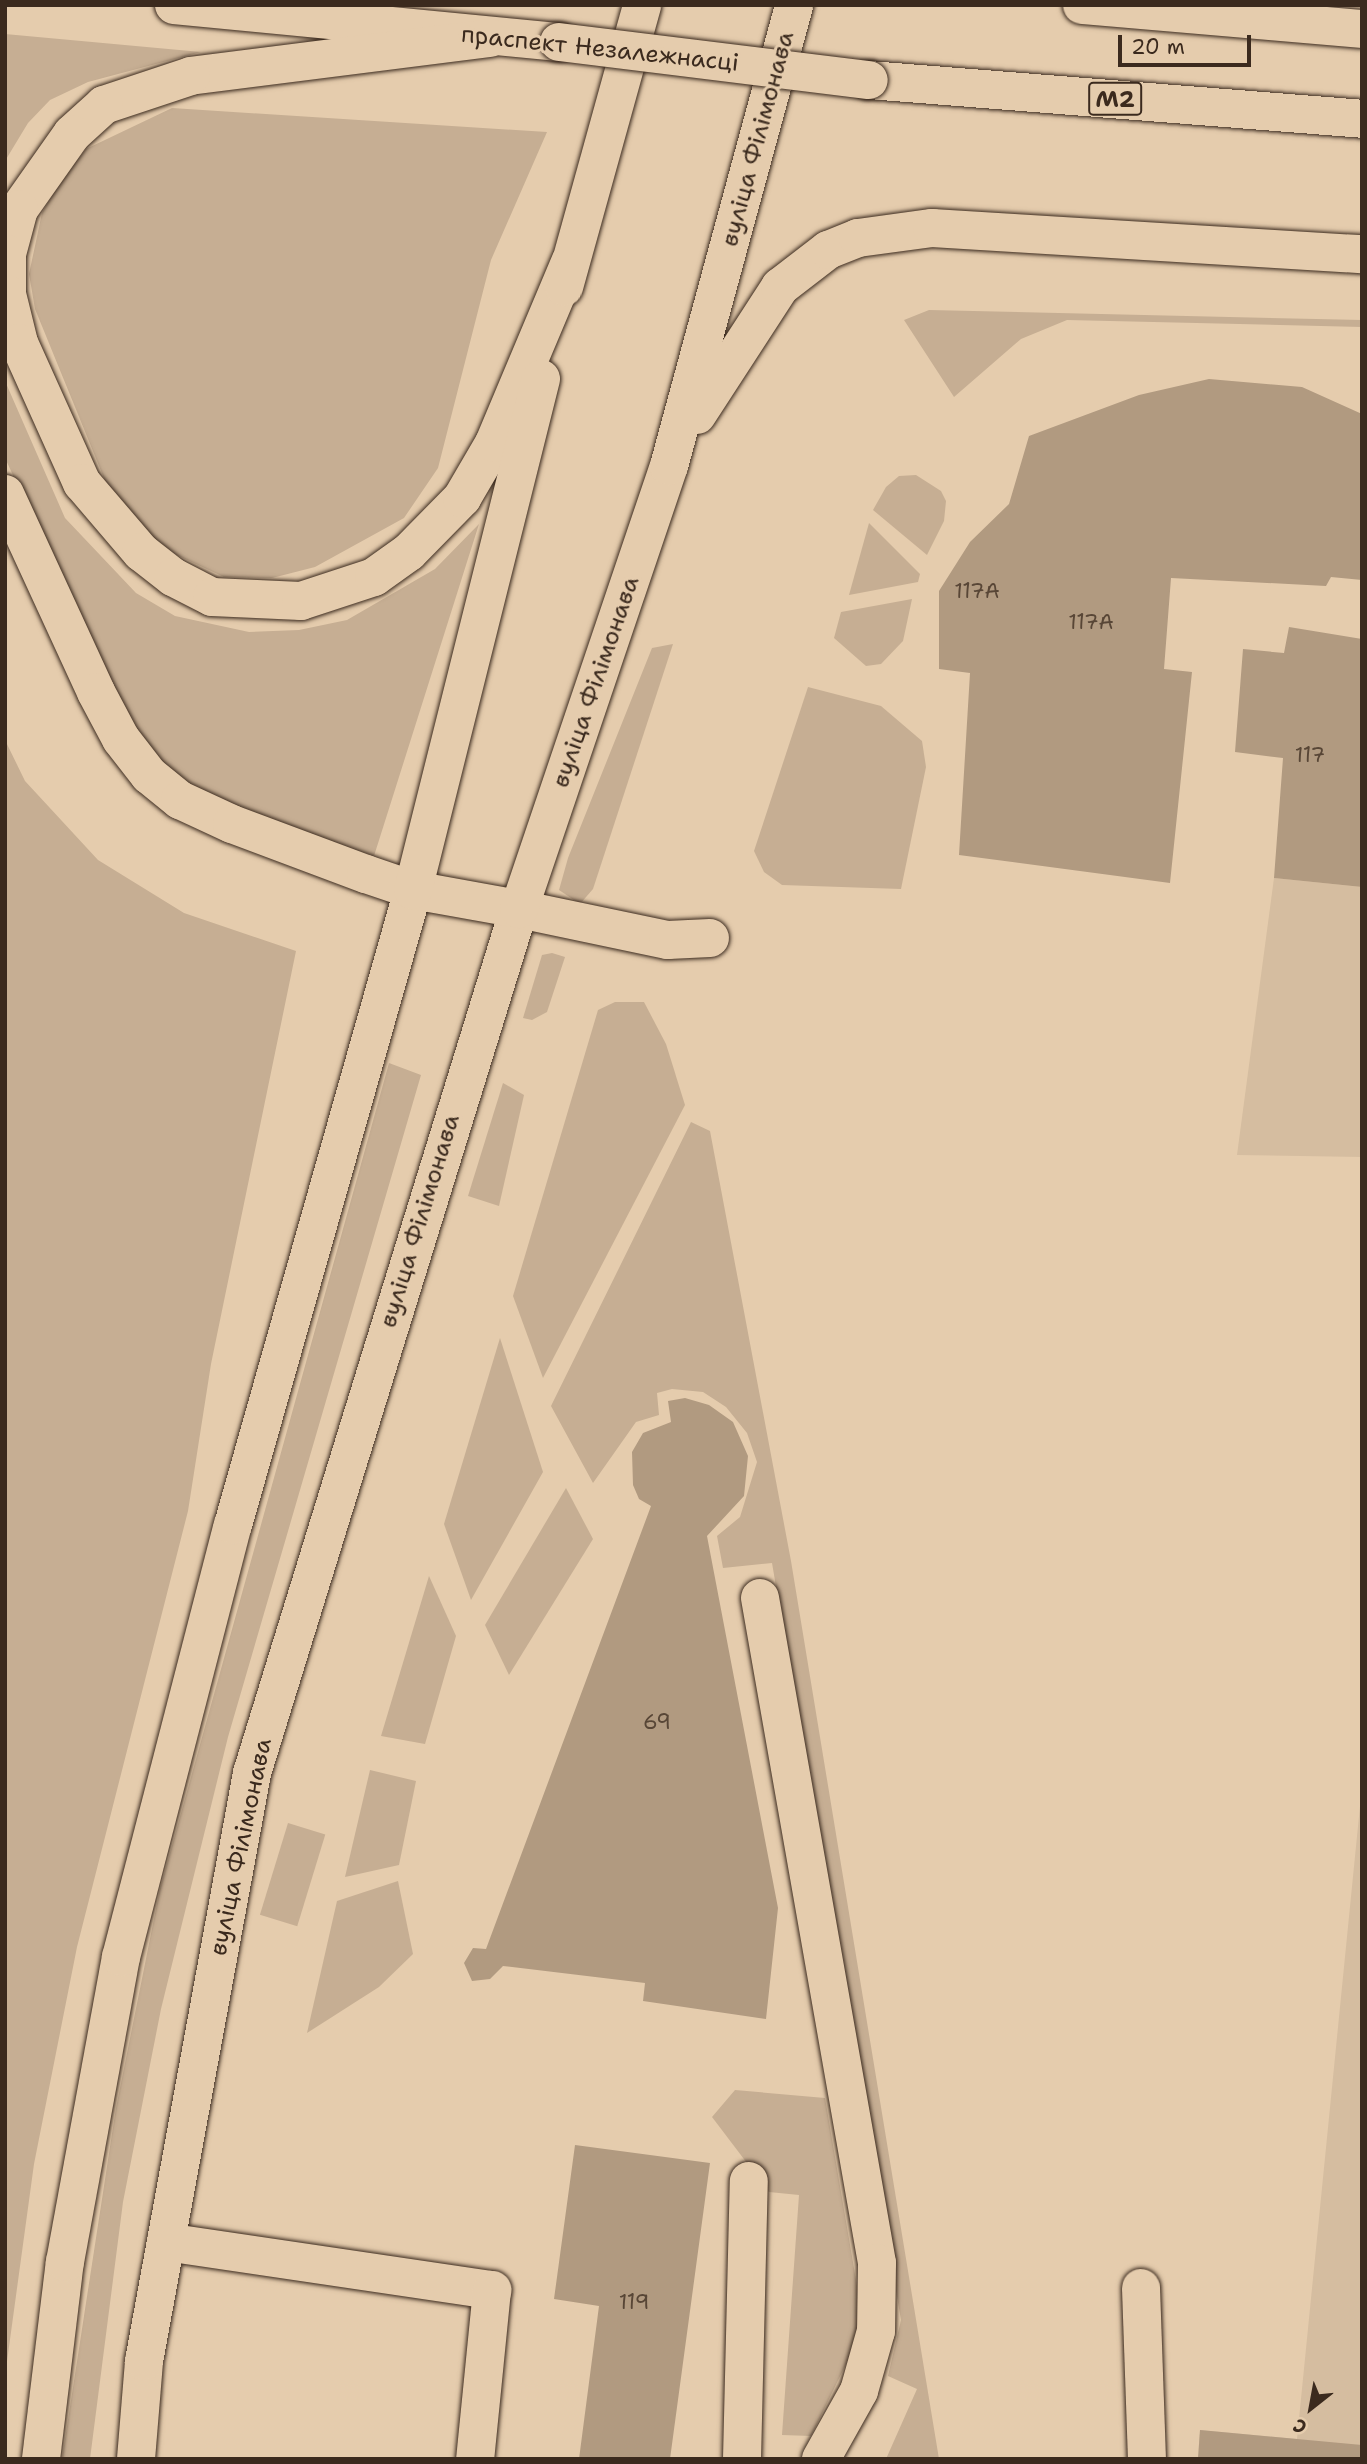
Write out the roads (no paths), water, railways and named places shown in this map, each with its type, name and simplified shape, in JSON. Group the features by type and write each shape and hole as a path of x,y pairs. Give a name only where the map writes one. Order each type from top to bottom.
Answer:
{"main road":[{"name":"праспект Незалежнасці","path":"174,5 490,38 559,42 869,80 1362,119"},
{"path":"41,2459 65,2262 121,1957 233,1525 413,890 570,262 642,5"},
{"name":"вуліца Філімонава","path":"136,2459 144,2361 252,1773 519,909 669,466 794,5"},
{"path":"1082,5 1362,29"},
{"path":"490,38 203,74 104,105 72,134 19,209 8,254 7,294 19,343 82,483 141,552 173,578 212,597 301,601 374,577 408,552 462,498 494,443 570,262"},
{"path":"669,466 727,362 780,287 828,250 858,238 932,228 1362,254"},
{"path":"5,494 96,692 121,739 149,775 180,800 232,824 413,890 668,940 710,938"},
{"path":"760,1598 877,2263 876,2332 859,2391 821,2459"},
{"path":"742,2459 749,2181"},
{"path":"166,2242 492,2290 475,2459"},
{"path":"1141,2288 1147,2459"}]}
